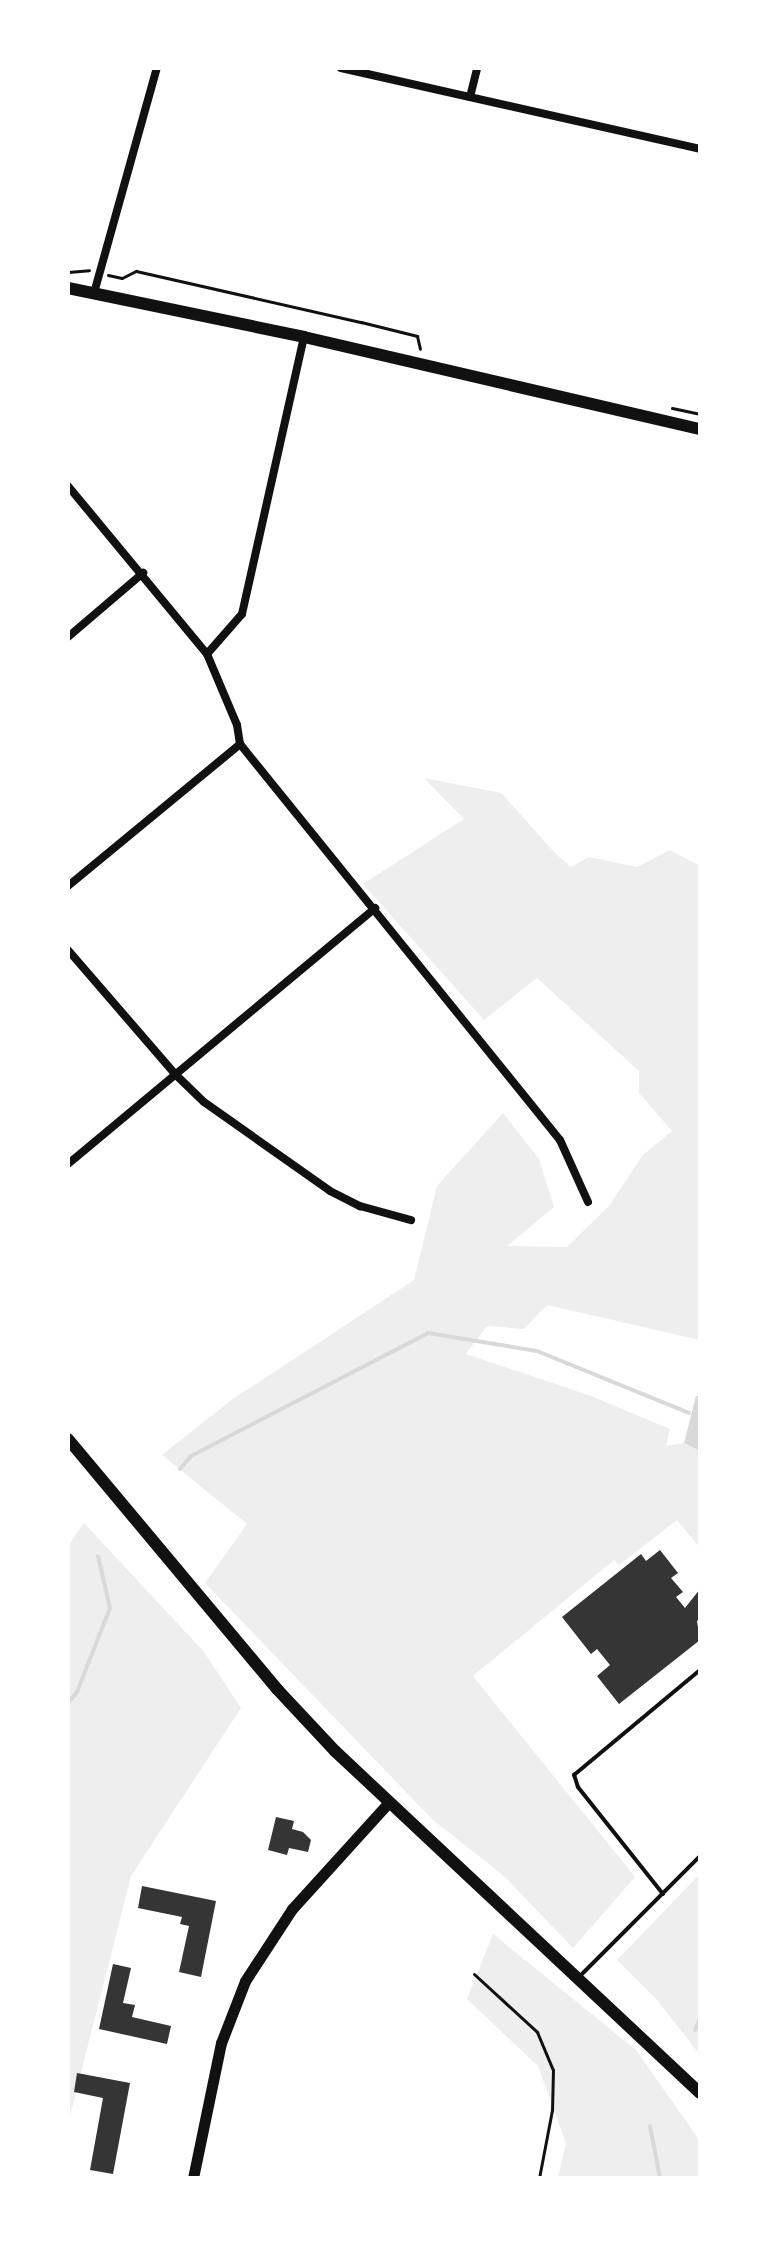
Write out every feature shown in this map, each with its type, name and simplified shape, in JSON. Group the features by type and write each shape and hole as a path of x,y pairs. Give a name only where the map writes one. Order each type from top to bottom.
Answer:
{"main road":[{"path":"68,288 304,337 700,429"},
{"path":"68,1439 277,1689 389,1802 700,2093"}],"street":[{"path":"94,293 157,68"},
{"path":"341,68 700,149"},
{"path":"470,97 477,68"},
{"path":"207,654 242,614 304,337"},
{"path":"68,486 207,654 237,725 240,744 560,1140 588,1202"},
{"path":"68,637 143,573"},
{"path":"68,886 240,744"},
{"path":"68,1164 375,908"},
{"path":"68,950 175,1074 204,1102 330,1191 360,1206 411,1220"},
{"path":"193,2178 221,2043 245,1981 292,1909 389,1802"}],"lane":[{"path":"663,1894 578,1787 574,1775 700,1670"},
{"path":"579,1977 700,1856"}],"path":[{"path":"68,272 85,270 122,278 136,271 417,336 420,350 432,353"},
{"path":"665,406 700,414"},
{"path":"474,1974 537,2032 553,2070 552,2110 539,2178"}],"shaded area":[{"path":"424,778 501,793 571,867 589,857 637,867 670,850 700,866 700,1340 547,1305 524,1329 487,1326 466,1354 591,1396 670,1429 666,1446 684,1443 700,1451 700,1548 677,1520 619,1565 614,1560 473,1676 635,1877 573,1948 504,1876 433,1820 205,1583 247,1524 162,1455 230,1401 414,1280 437,1186 503,1113 539,1159 554,1207 507,1246 567,1247 609,1206 643,1155 672,1131 639,1093 639,1071 537,978 484,1020 363,884 464,819"},
{"path":"696,1396 700,1396 700,1451 684,1443"},
{"path":"84,1523 204,1652 241,1708 131,1876 68,2124 68,1546"},
{"path":"700,1874 700,2055 658,2001 617,1960"},
{"path":"493,1934 636,2050 700,2141 700,2178 558,2178 566,2143 538,2066 467,1999"}],"building":[{"path":"660,1550 678,1573 671,1578 683,1592 676,1597 685,1608 700,1589 700,1619 697,1621 700,1640 619,1704 597,1676 610,1665 597,1649 591,1654 562,1617 641,1554 646,1561"},
{"path":"276,1817 294,1821 292,1829 303,1832 311,1840 308,1852 289,1848 287,1855 268,1850"},
{"path":"142,1886 216,1901 201,1977 179,1972 189,1926 180,1924 182,1917 138,1908"},
{"path":"113,1964 131,1968 123,2003 135,2005 132,2017 171,2026 167,2044 99,2029"},
{"path":"77,2073 130,2083 113,2174 90,2170 103,2098 74,2092"}],"waterway":[{"path":"180,1469 191,1456 428,1333 537,1351 689,1413"},
{"path":"68,1703 77,1692 110,1608 98,1556"},
{"path":"695,2030 700,2018"},
{"path":"650,2126 660,2178"}]}
